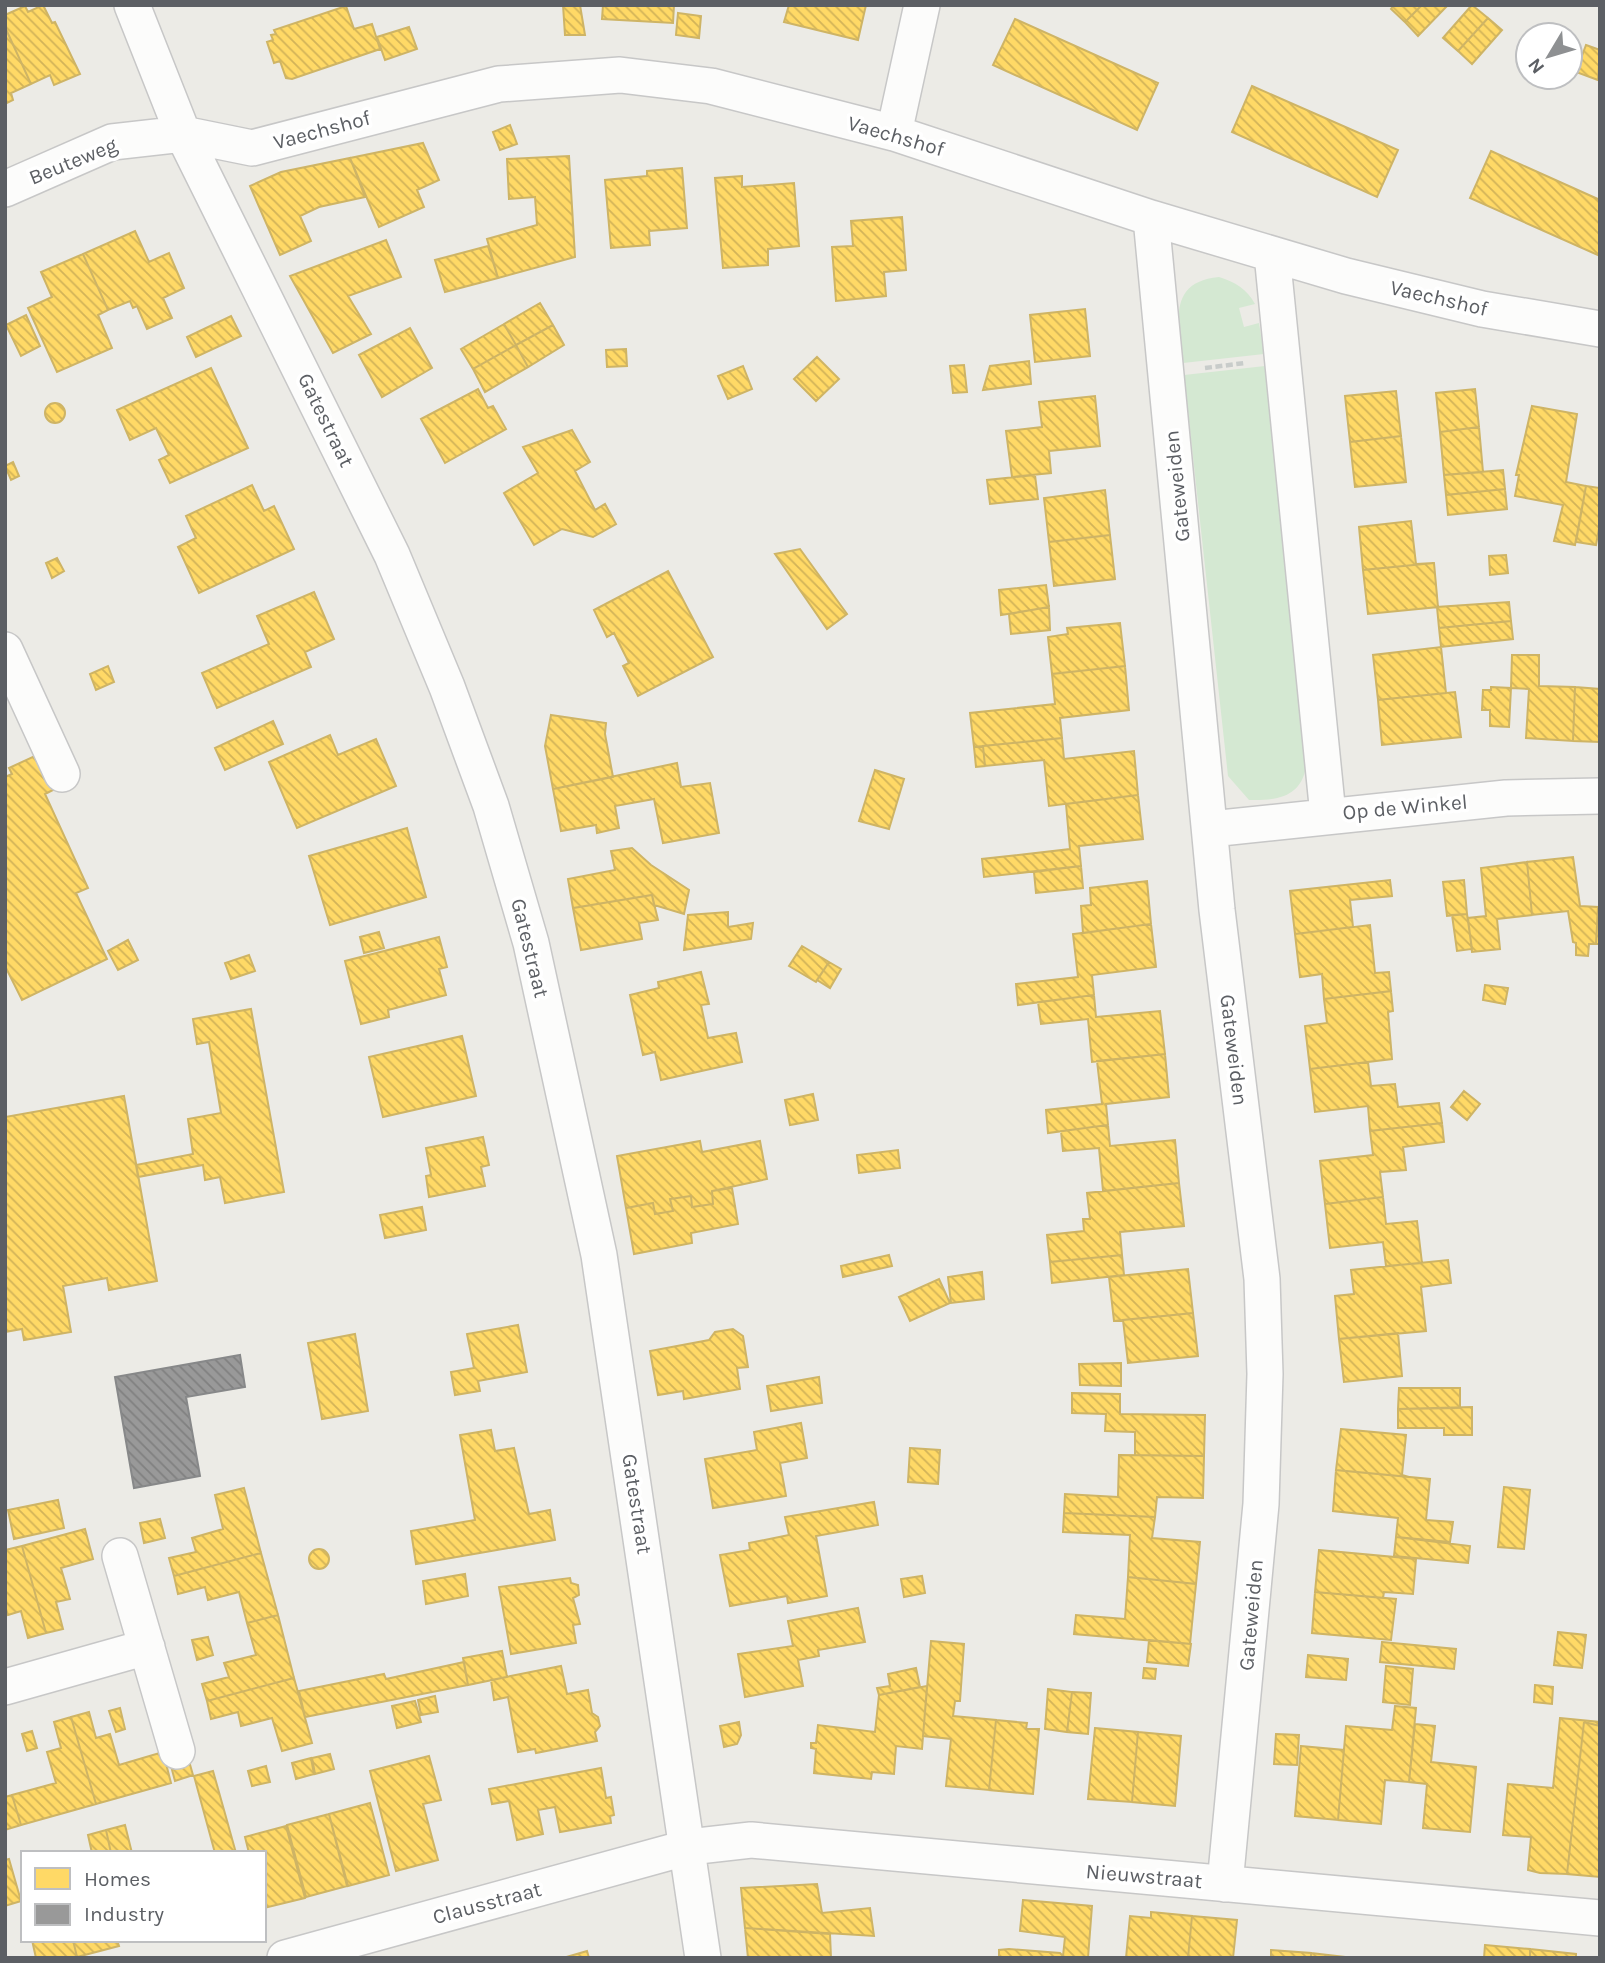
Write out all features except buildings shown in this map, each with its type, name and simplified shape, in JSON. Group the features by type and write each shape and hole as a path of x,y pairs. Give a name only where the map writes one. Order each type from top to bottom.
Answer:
{"street":[{"name":"Gatestraat","path":"132,5 183,134 392,555 447,687 495,819 531,943 599,1255 689,1847 703,1958"},
{"path":"894,133 922,5"},
{"name":"Vaechshof","path":"183,134 252,148 499,84 620,75 711,86 894,133 1151,218 1272,254 1482,309 1600,329"},
{"name":"Beuteweg","path":"5,189 112,142 183,134"},
{"name":"Gateweiden","path":"1151,218 1217,910 1262,1279 1265,1374 1261,1504 1225,1884"},
{"path":"1272,254 1328,815"},
{"path":"5,650 62,774"},
{"name":"Op de Winkel","path":"1211,829 1506,798 1600,796"},
{"path":"120,1556 177,1751"},
{"path":"5,1687 147,1647"},
{"name":"Nieuwstraat","path":"689,1847 751,1840 1600,1917"},
{"name":"Clausstraat","path":"285,1958 689,1847"}],"path":[{"path":"1165,373 1284,358"}],"green space":[{"path":"1219,277 1240,287 1255,304 1239,308 1244,327 1259,323 1264,354 1183,363 1179,320 1183,296 1190,287"},
{"path":"1265,366 1267,380 1276,379 1270,409 1307,756 1302,779 1290,793 1272,799 1249,800 1228,776 1184,375"}]}
